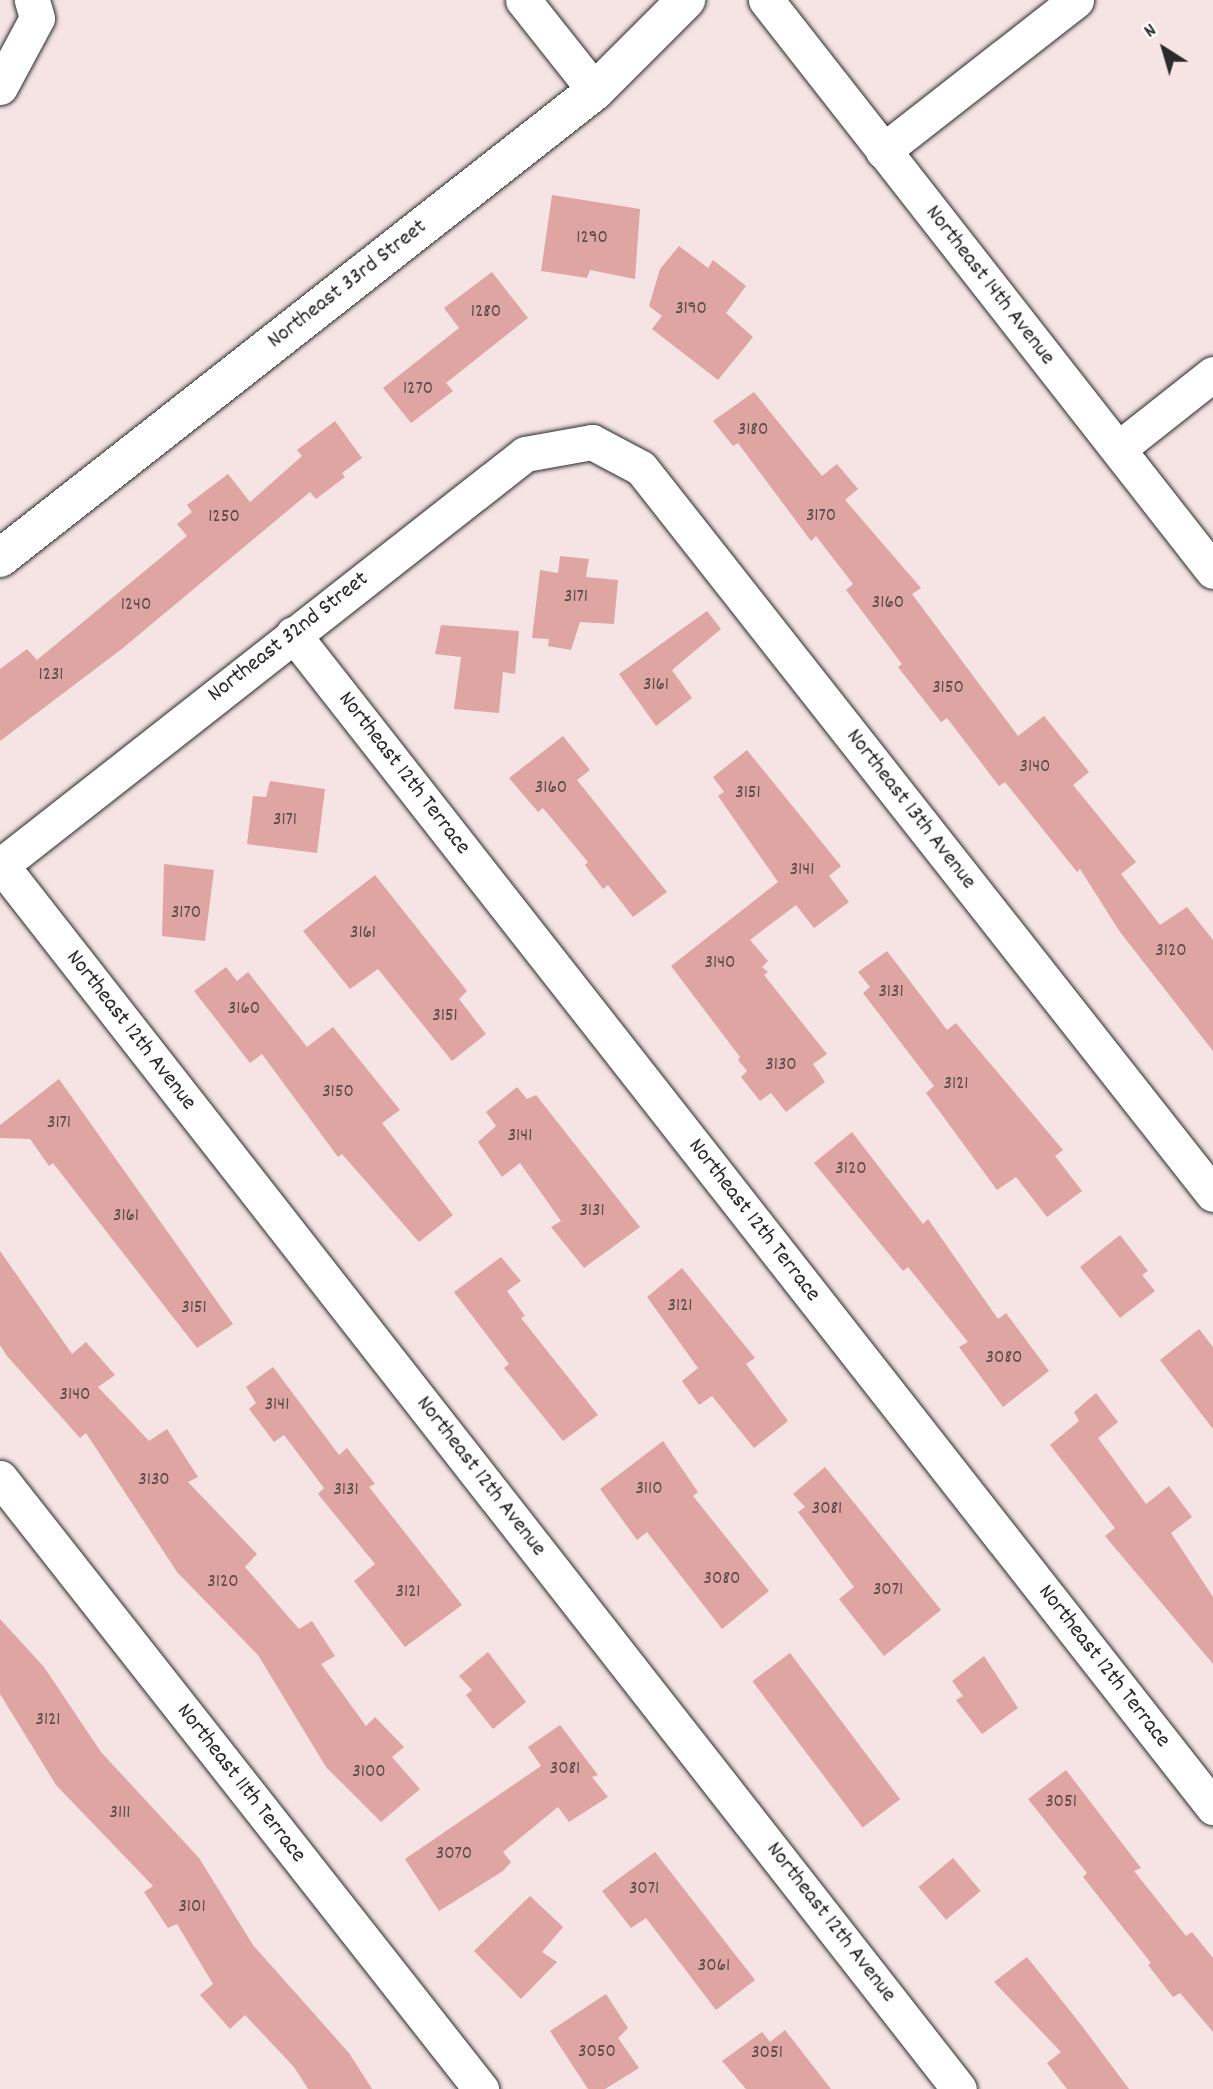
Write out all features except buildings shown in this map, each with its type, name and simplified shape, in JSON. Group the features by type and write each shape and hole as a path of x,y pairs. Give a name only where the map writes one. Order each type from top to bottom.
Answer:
{"street":[{"path":"523,0 595,91"},
{"name":"Northeast 33rd Street","path":"0,558 595,91 686,0"},
{"name":"Northeast 14th Avenue","path":"766,0 1213,571"},
{"path":"883,151 1076,0"},
{"path":"0,87 34,9"},
{"path":"1118,449 1213,374"},
{"name":"Northeast 32nd Street","path":"0,865 525,454 592,442"},
{"name":"Northeast 13th Avenue","path":"592,442 641,468 1213,1194"},
{"name":"Northeast 12th Terrace","path":"293,634 1213,1807"},
{"name":"Northeast 12th Avenue","path":"0,865 960,2089"},
{"name":"Northeast 11th Terrace","path":"0,1478 481,2089"}]}
